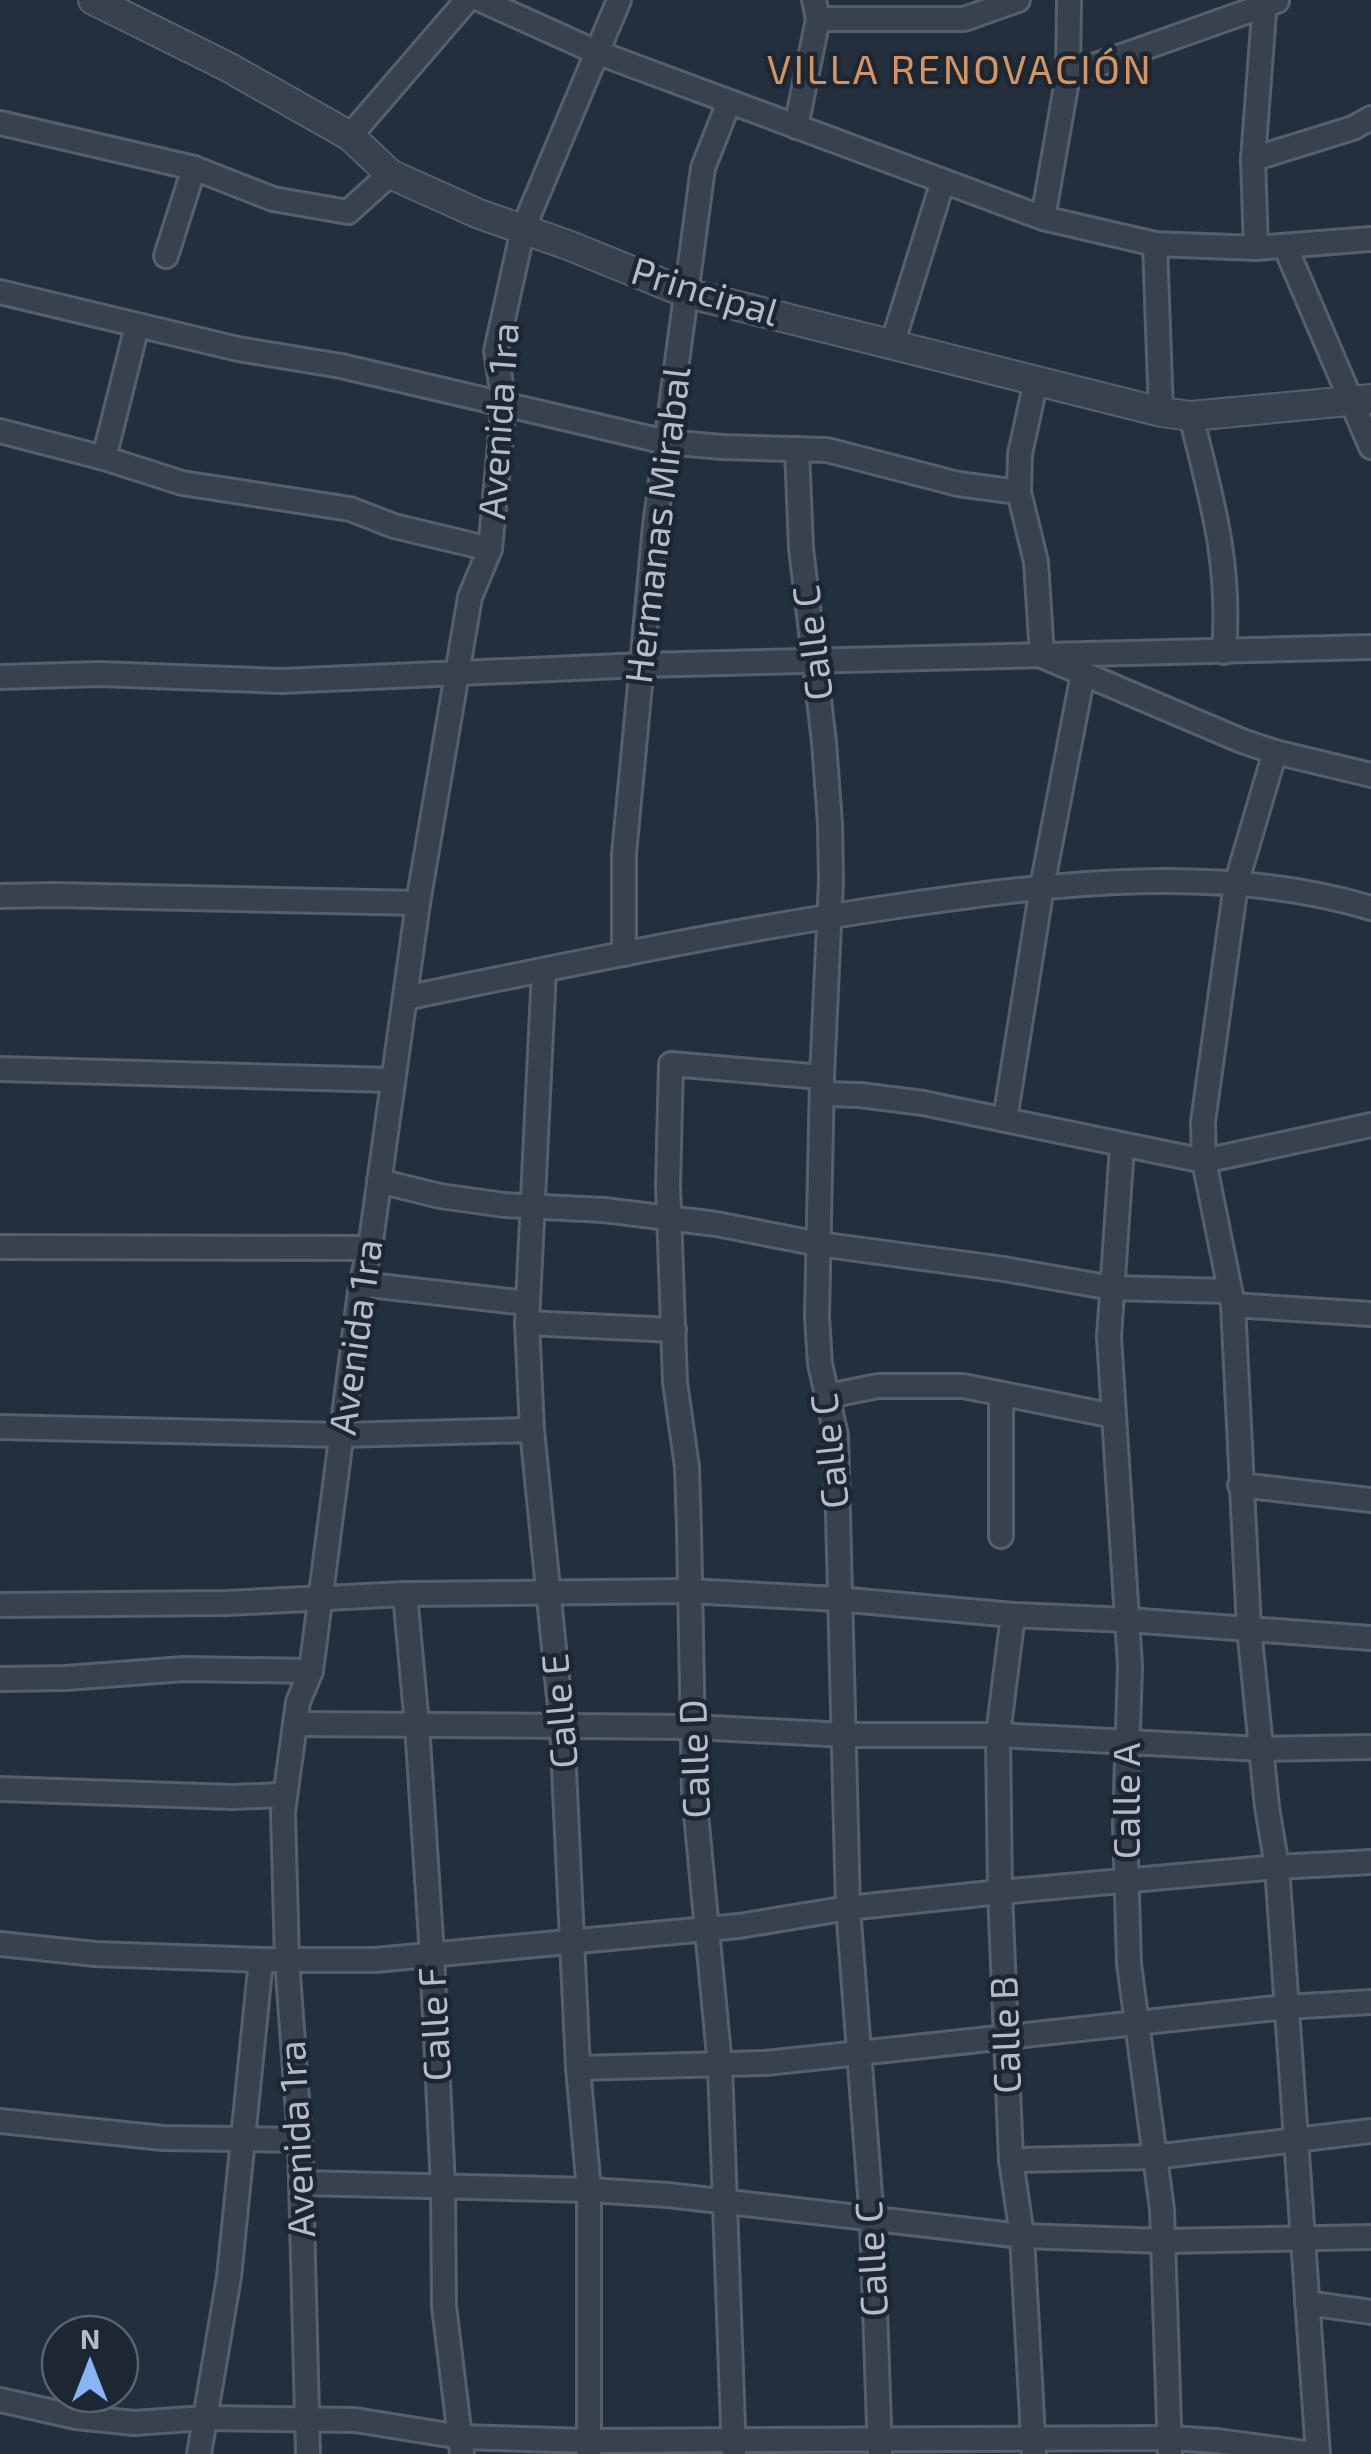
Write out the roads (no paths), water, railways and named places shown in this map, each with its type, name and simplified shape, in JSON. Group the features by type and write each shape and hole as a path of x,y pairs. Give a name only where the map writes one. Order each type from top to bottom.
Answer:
{"street":[{"name":"Principal","path":"92,0 228,67 350,136 390,174 479,214 686,293 1161,412 1191,416 1360,401"},
{"path":"350,136 467,0"},
{"path":"482,0 596,52 1043,218 1155,244 1256,248 1371,239"},
{"name":"Avenida 1ra","path":"308,2454 300,2140 287,1960 283,1794 298,1702 311,1671 361,1284 370,1248 391,1080 456,674 470,597 490,549 504,404 496,351 523,229 619,0"},
{"path":"796,126 816,9 964,19 1018,0"},
{"path":"1043,218 1068,75 1069,0"},
{"path":"1068,75 1270,2 1253,159 1256,248"},
{"name":"Hermanas Mirabal","path":"624,954 624,854 666,442 703,168 729,102"},
{"path":"1253,159 1353,128 1371,118"},
{"path":"0,123 194,168 273,199 351,210 390,174"},
{"path":"166,256 194,168"},
{"path":"892,345 943,181"},
{"path":"1155,244 1161,412"},
{"path":"1285,246 1360,401 1371,447"},
{"path":"0,292 238,349 341,366 666,442 827,450 958,484 1019,492"},
{"path":"104,458 137,326"},
{"path":"1036,381 1020,454 1019,492 1036,562 1042,656"},
{"path":"1191,416 1225,563 1228,604 1224,652"},
{"path":"0,431 104,458 182,484 350,509 394,526 490,549"},
{"name":"Calle C","path":"797,448 802,548 830,824 818,1244 820,1364 838,1468 848,1908 872,2221 880,2446"},
{"path":"0,677 100,674 282,681 641,664 1371,646"},
{"path":"1042,656 1275,752 1371,775"},
{"path":"1005,1119 1042,887 1083,674"},
{"path":"0,2400 76,2418 134,2423 205,2418 355,2420 462,2446 1169,2446 1217,2441 1315,2454 1305,2239 1277,1867 1249,1628 1231,1299 1204,1161 1204,1096 1236,884 1275,752"},
{"path":"405,998 827,916 1042,887 1160,882 1236,884 1293,889 1371,908"},
{"path":"0,896 418,903"},
{"name":"Calle E","path":"544,970 527,1313 532,1430 562,1727 578,2068 589,2190 588,2448"},
{"name":"Calle D","path":"734,2447 720,2066 694,1793 687,1467 675,1382 671,1064 822,1086"},
{"path":"0,1069 391,1080"},
{"path":"822,1086 1204,1161 1371,1125"},
{"name":"Calle A","path":"1122,1146 1109,1337 1130,1666 1126,1744 1129,1964 1164,2241 1169,2446"},
{"path":"379,1182 504,1205 604,1210 716,1224 818,1244 1112,1288 1371,1314"},
{"path":"0,1246 370,1248"},
{"path":"361,1284 527,1313 674,1330"},
{"path":"828,1396 878,1386 962,1386 1114,1416"},
{"path":"1001,1396 1001,1536"},
{"path":"0,1427 341,1435 532,1430"},
{"path":"1240,1485 1371,1500"},
{"path":"0,1605 690,1591 838,1598 1013,1616 1128,1620 1371,1638"},
{"name":"Calle F","path":"405,1594 432,1956 443,2186 444,2306 462,2446"},
{"name":"Calle B","path":"1013,1616 998,1735 1000,1892 1011,2160 1022,2236 1033,2445"},
{"path":"0,1679 184,1669 311,1671"},
{"path":"295,1724 694,1727 846,1736 998,1735 1261,1749 1371,1746"},
{"path":"0,1789 232,1797 283,1794"},
{"path":"0,1944 95,1954 375,1960 739,1926 848,1908 1000,1892 1371,1862"},
{"path":"199,2454 229,2277 261,1960"},
{"path":"578,2068 720,2066 1285,2007 1371,2002"},
{"path":"0,2122 163,2138 300,2140"},
{"path":"1011,2160 1154,2157 1371,2131"},
{"path":"301,2183 589,2190 1022,2236 1164,2241 1371,2237"},
{"path":"1307,2303 1371,2312"}],"district":[{"name":"VILLA RENOVACIÓN","path":"960,70"}]}
